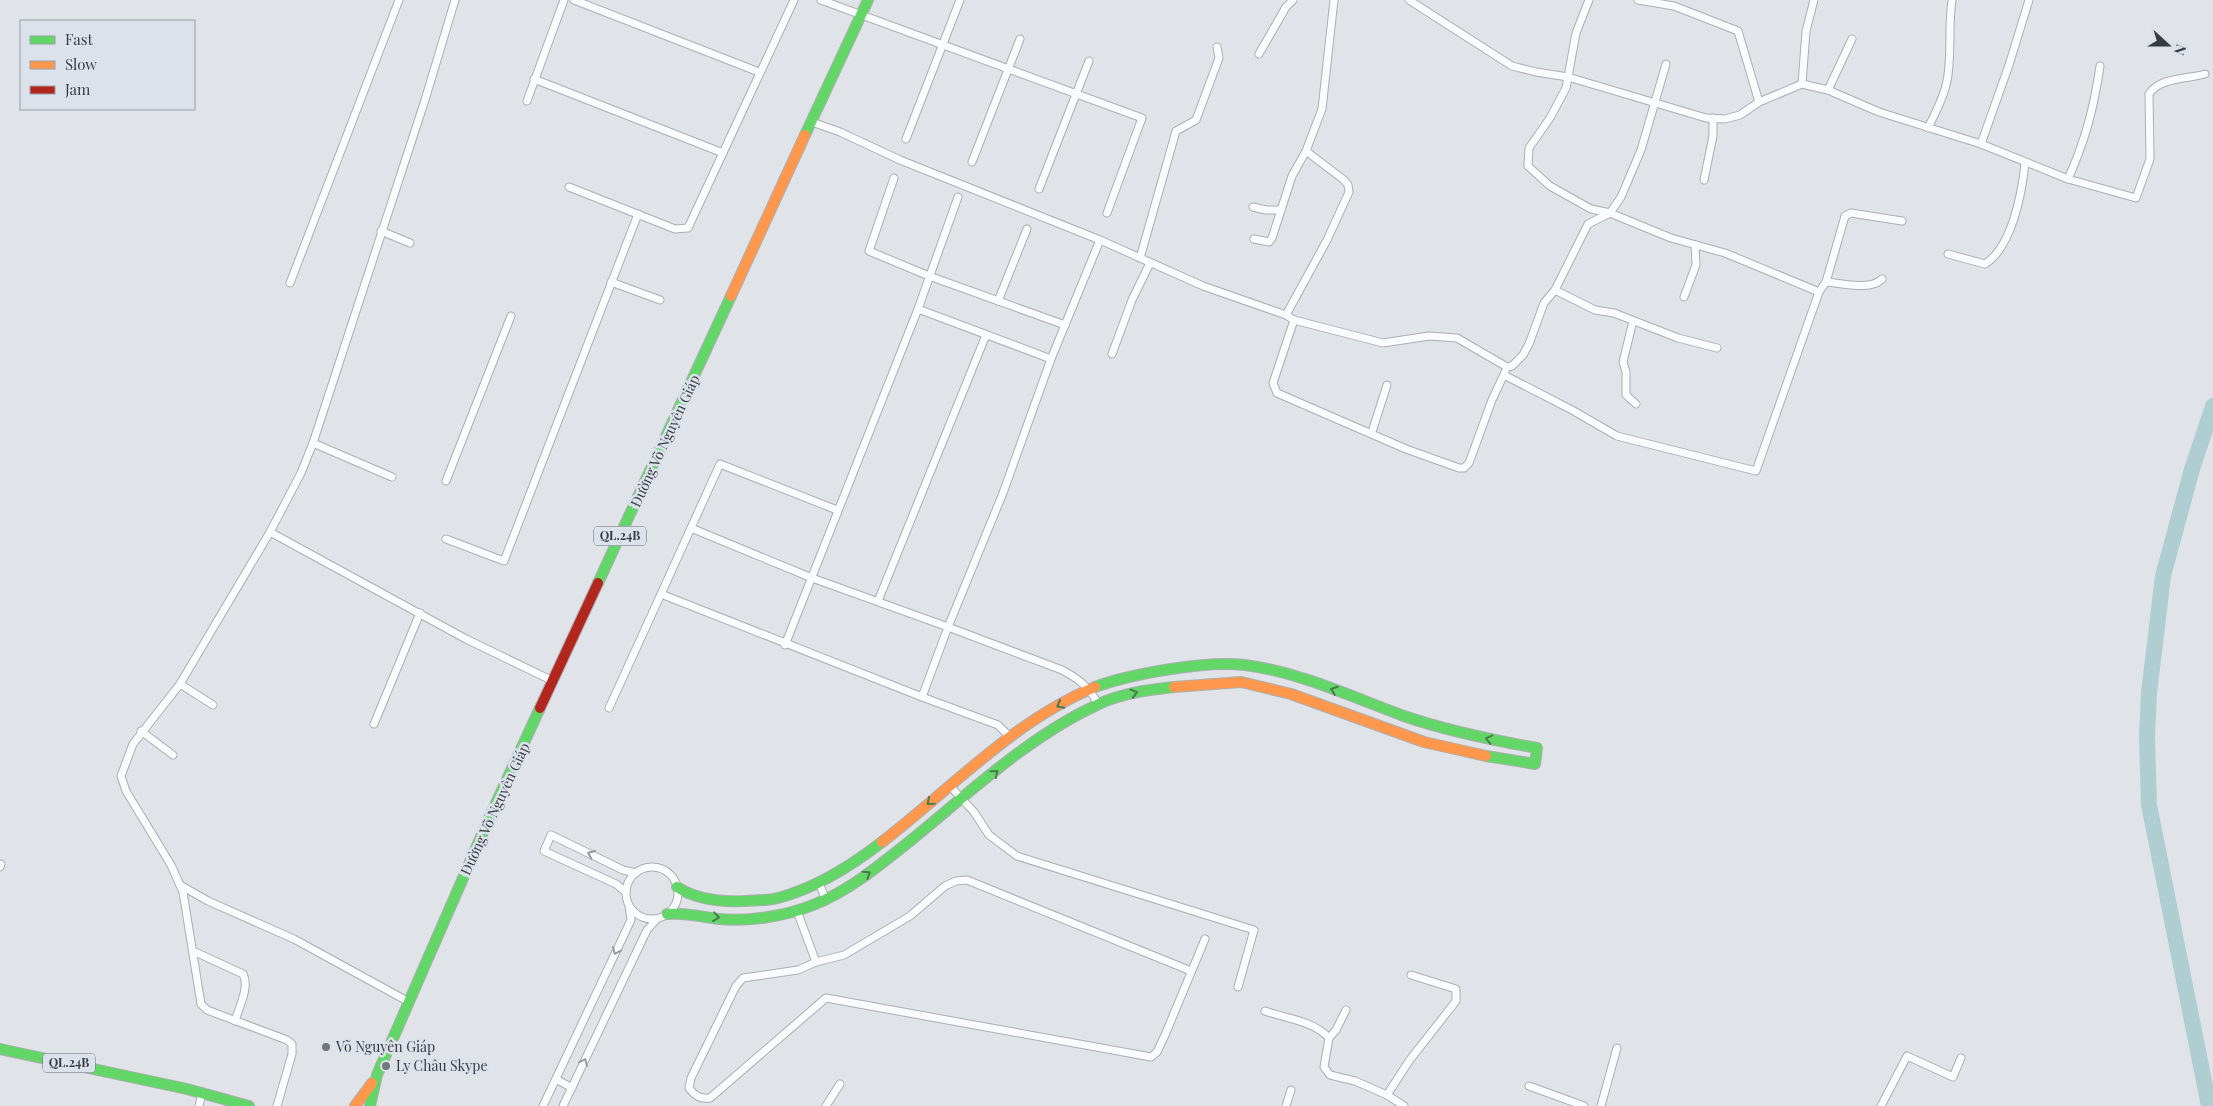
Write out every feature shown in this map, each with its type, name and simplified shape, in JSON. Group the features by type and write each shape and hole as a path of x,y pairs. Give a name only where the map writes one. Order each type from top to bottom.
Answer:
{"street":[{"path":"290,283 399,0"},
{"path":"277,1106 292,1054 292,1044 287,1040 207,1010 202,1004 180,885 167,857 126,790 121,776 133,744 141,730 180,684 270,532 301,473 313,443 433,75 455,0"},
{"path":"527,101 564,0"},
{"path":"574,0 759,72"},
{"path":"569,187 675,229 688,228 794,0"},
{"path":"821,0 1142,118 1107,213"},
{"name":"Đường Võ Nguyên Giáp","path":"370,1106 377,1075 491,814 868,0"},
{"path":"906,139 960,0"},
{"path":"1260,54 1286,7 1293,0"},
{"path":"1254,240 1269,242 1292,176 1306,151 1322,109 1334,0"},
{"path":"1589,0 1576,33 1566,88 1550,118 1529,148 1528,166 1550,186 1591,209 1610,213 1671,238 1725,254 1819,292"},
{"path":"1638,0 1674,6 1738,31 1758,102"},
{"path":"1802,84 1806,31 1814,0"},
{"path":"1928,128 1941,102 1947,82 1948,24 1952,0"},
{"path":"1980,144 2009,65 2029,0"},
{"path":"1414,1 1512,66 1536,72 1568,76 1706,118 1725,119 1740,114 1758,102 1802,84 1828,90 1879,112 1980,144 2068,179 2136,198 2150,159 2149,94 2153,88 2161,84 2205,74"},
{"path":"972,162 1020,38"},
{"path":"1828,90 1852,39"},
{"path":"1140,258 1176,131 1196,120 1219,58 1217,47"},
{"path":"1039,189 1089,61"},
{"path":"812,122 840,132 900,160 1100,240 1203,286 1286,314 1294,320 1383,343 1429,336 1457,338 1507,367 1512,366 1523,355 1544,303 1555,290 1588,224 1610,213 1621,197 1641,150 1657,102 1666,64"},
{"path":"2068,179 2082,150 2092,111 2100,66"},
{"path":"534,79 723,153"},
{"path":"1704,180 1713,136 1713,118"},
{"path":"1286,314 1327,240 1349,192 1348,185 1344,180 1306,151"},
{"path":"1948,254 1984,264 1996,254 2014,216 2021,194 2025,163"},
{"path":"894,178 869,251 930,276 1065,325"},
{"path":"785,645 918,309 958,198"},
{"path":"1253,207 1266,210 1281,210"},
{"path":"1504,375 1572,410 1617,436 1756,471 1819,292 1826,282 1845,216 1851,213 1902,221"},
{"path":"446,539 504,561 638,214"},
{"path":"998,301 1027,229"},
{"path":"381,231 410,243"},
{"path":"922,696 1003,493 1051,359 1100,240"},
{"path":"1684,297 1696,265 1695,245"},
{"path":"1112,354 1132,300 1150,263"},
{"path":"1826,282 1867,285 1878,283 1882,279"},
{"path":"611,282 660,300"},
{"path":"1555,290 1595,310 1614,313 1678,338 1717,348"},
{"path":"918,309 1051,359"},
{"path":"446,481 511,316"},
{"path":"1294,320 1273,383 1277,393 1372,432 1406,449 1464,468 1469,463 1492,400 1507,367"},
{"path":"1634,321 1623,362 1626,372 1626,395 1636,404"},
{"path":"878,600 986,335"},
{"path":"1372,432 1386,385"},
{"path":"313,443 392,478"},
{"path":"609,708 720,464 837,510"},
{"path":"691,528 812,578 878,600 1062,670 1080,680 1090,689 1098,704"},
{"path":"270,532 491,652 553,681"},
{"path":"661,594 785,645 998,725 1010,737"},
{"path":"374,724 420,613"},
{"path":"543,1106 631,920 626,892 630,879 636,873 643,869 659,868 672,877 677,887 687,895 726,901 776,899 820,883 873,848 1010,737 1048,712 1090,689 1138,674 1187,668 1243,665 1299,677 1430,724 1490,740 1537,748 1535,764 1424,742 1291,694 1241,682 1186,684 1140,691 1098,704 1055,729 1026,749 884,862 840,894 797,911 778,916 721,919 683,912 667,914 657,919 646,930 563,1106"},
{"path":"180,684 213,705"},
{"path":"141,730 173,754"},
{"path":"950,786 989,834 1016,856 1254,930 1238,987"},
{"path":"626,892 616,884 544,851 550,835 623,870 636,873"},
{"path":"1191,970 968,880 956,880 910,916 844,955 816,962 798,970 743,978 736,986 691,1078 689,1088 694,1095 702,1099 710,1098 826,998 1151,1056 1157,1052 1165,1035 1205,939"},
{"path":"820,883 826,900"},
{"path":"180,885 208,902 294,939 409,1002"},
{"path":"667,914 677,900 677,887"},
{"path":"629,905 642,917 657,919"},
{"path":"797,911 816,962"},
{"path":"193,951 243,974 246,979 245,988 235,1021"},
{"path":"1387,1095 1409,1061 1446,1015 1457,998 1456,990 1411,975"},
{"path":"1346,1010 1336,1030 1329,1038 1324,1067 1326,1071 1330,1075 1355,1082 1387,1095 1404,1106"},
{"path":"1265,1011 1312,1026 1329,1038"},
{"path":"1601,1106 1617,1048"},
{"name":"QL.24B","path":"0,1049 187,1089 249,1106"},
{"path":"1882,1106 1907,1056 1953,1077 1961,1058"},
{"name":"Đường Võ Nguyên Giáp","path":"355,1106 377,1075"},
{"path":"556,1080 572,1088"},
{"path":"826,1106 840,1084"},
{"path":"1529,1086 1584,1106"},
{"path":"1286,1106 1291,1090"},
{"path":"199,1106 202,1094"}],"waterway":[{"path":"2209,1106 2149,805 2147,737 2149,693 2163,576 2192,469 2213,406"}],"traffic: fast":[{"path":"805,135 868,0"},
{"path":"598,583 731,296"},
{"path":"1095,687 1128,677 1169,669 1211,664 1245,665 1265,668 1306,679 1404,716 1453,731 1537,748 1535,764 1486,756"},
{"path":"667,914 687,914 730,920 754,919 791,912 813,905 852,885 876,868 977,785 1047,733 1106,701 1135,693 1174,687"},
{"path":"370,1106 377,1075 491,814 540,708"},
{"path":"677,887 693,895 717,900 774,899 792,894 819,882 845,868 882,842"},
{"path":"0,1049 187,1089 249,1106"}],"traffic: slow":[{"path":"731,296 805,135"},
{"path":"1174,687 1241,682 1291,694 1424,742 1486,756"},
{"path":"882,842 1010,737 1065,701 1095,687"},
{"path":"355,1106 372,1083"}],"traffic: jam":[{"path":"540,708 598,583"}],"place":[{"name":"Võ Nguyên Giáp","path":"326,1047"},
{"name":"Ly Châu Skype","path":"386,1066"}]}
